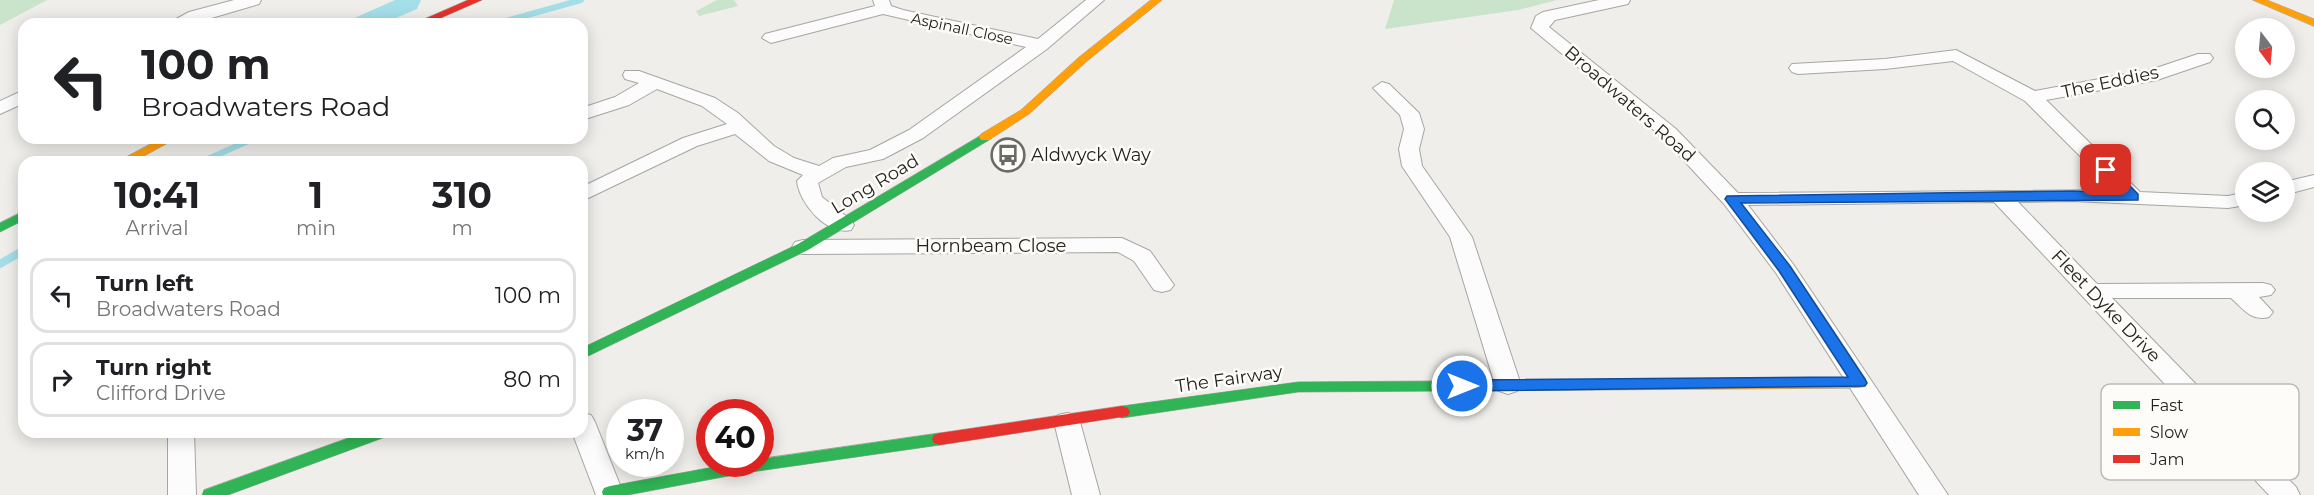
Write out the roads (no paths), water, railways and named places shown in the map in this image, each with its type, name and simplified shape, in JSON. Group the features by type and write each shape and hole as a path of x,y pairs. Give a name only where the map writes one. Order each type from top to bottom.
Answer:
{"main road":[{"name":"Long Road","path":"588,351 803,247 843,225 1025,112 1082,60 1157,0"},
{"path":"2258,0 2314,23"},
{"path":"433,18 474,2"},
{"path":"135,156 159,144"},
{"path":"0,228 18,218"},
{"name":"The Fairway","path":"610,493 744,467 1298,387 1859,383"},
{"path":"210,495 366,438"}],"street":[{"path":"190,18 253,0"},
{"path":"843,225 807,193 807,181 840,162 876,155 916,134 1041,45 1096,0"},
{"name":"Broadwaters Road","path":"1622,0 1549,16 1542,20 1540,27 1669,133 1732,199 1785,269 1934,495"},
{"name":"Aspinall Close","path":"771,38 794,26 882,4 957,29 1041,45"},
{"path":"1798,68 1886,64 1964,53 2032,97 2133,197"},
{"name":"The Eddies","path":"2032,97 2201,65"},
{"path":"632,75 679,90 706,102 731,117 769,153 804,170 820,172"},
{"path":"588,112 622,101 654,83"},
{"path":"1382,88 1409,113 1414,129 1409,149 1412,166 1461,237 1508,385"},
{"path":"0,108 18,99"},
{"path":"588,192 690,142 739,127"},
{"path":"2295,186 2314,182"},
{"path":"1732,199 2000,196 2133,197 2188,202 2235,200"},
{"name":"Fleet Dyke Drive","path":"2000,196 2180,384"},
{"name":"Hornbeam Close","path":"803,247 1122,245 1142,256 1162,285"},
{"path":"2092,291 2237,290 2262,301"},
{"path":"1067,422 1086,495"},
{"path":"588,437 610,493"},
{"path":"181,438 182,495"},
{"name":"Fleet Dyke Drive","path":"2272,480 2286,495"}],"water":[{"path":"395,0 421,0 417,9 396,18 354,18"}],"waterway":[{"path":"516,18 581,0"},
{"path":"214,156 242,144"},
{"path":"0,264 18,254"}],"place":[{"name":"Aldwyck Way","path":"1008,155"}]}
